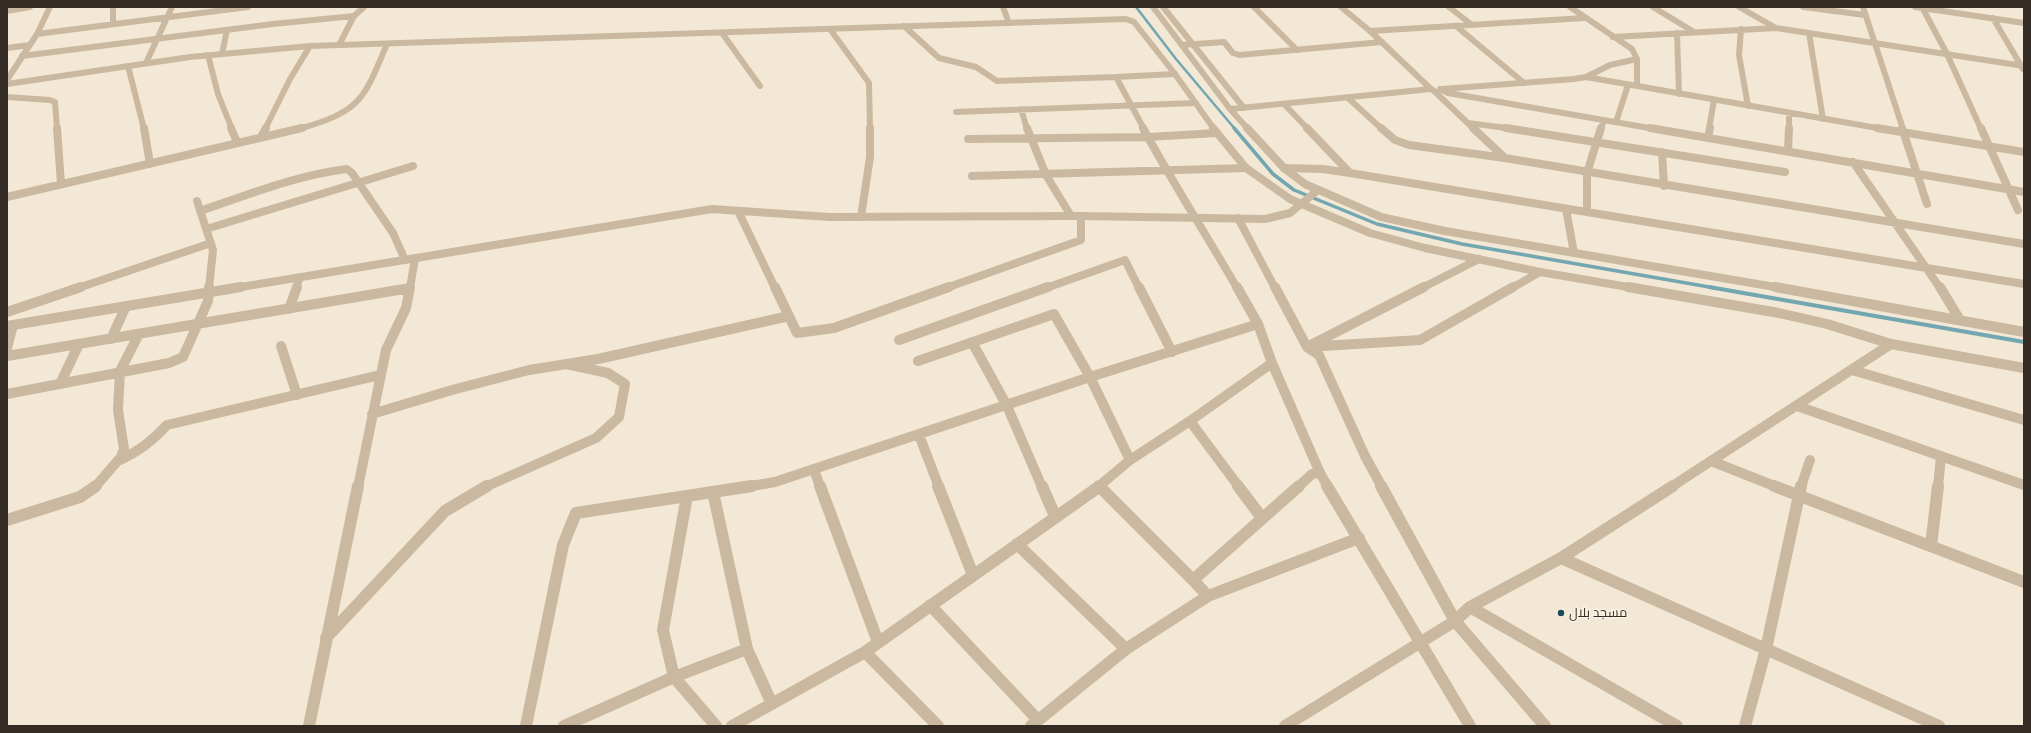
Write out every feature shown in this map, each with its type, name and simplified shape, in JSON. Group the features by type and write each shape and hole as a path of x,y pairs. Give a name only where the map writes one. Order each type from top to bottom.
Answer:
{"street":[{"path":"7,11 30,7"},
{"path":"7,80 37,34 50,7"},
{"path":"146,63 172,7"},
{"path":"37,34 248,7"},
{"path":"339,45 354,16 364,7"},
{"path":"1003,7 1009,23"},
{"path":"1153,7 1230,109 1284,168 1305,184 1362,210 1401,223 2024,332"},
{"path":"1163,7 1244,108"},
{"path":"1255,8 1266,7"},
{"path":"1341,7 1382,42 1505,158"},
{"path":"1449,7 1472,25"},
{"path":"1570,7 1635,53 1637,59 1637,86"},
{"path":"1653,7 1694,32"},
{"path":"1739,7 1776,28"},
{"path":"1802,7 1865,15"},
{"path":"1863,7 1873,42 1904,132 1915,173 1927,204"},
{"path":"1915,7 2024,22"},
{"path":"1976,7 1984,17"},
{"path":"1255,8 1297,50"},
{"path":"1923,8 1947,54 2018,210"},
{"path":"113,10 113,24"},
{"path":"22,56 227,30 354,16"},
{"path":"1370,31 1585,18"},
{"path":"1993,18 2023,67"},
{"path":"7,84 208,55 310,46 1130,20 1175,74 1218,133 1246,168 1290,199 1370,233 1425,248 1479,258 1540,272 1779,313 1826,324 1891,344 2024,368"},
{"path":"904,26 939,58 976,67 997,81 1175,74"},
{"path":"1456,26 1524,83"},
{"path":"1613,37 1776,28 1873,42 2023,67"},
{"path":"830,29 869,83 870,157 861,216"},
{"path":"222,54 227,30"},
{"path":"1741,30 1739,55 1748,106"},
{"path":"722,33 760,86"},
{"path":"1677,33 1680,94"},
{"path":"1809,33 1823,119"},
{"path":"1182,45 1224,42 1234,53 1239,55 1382,42"},
{"path":"7,197 150,164 324,120 356,105 366,92 387,44"},
{"path":"7,48 30,45"},
{"path":"261,137 290,79 310,46"},
{"path":"208,55 218,94 237,142"},
{"path":"1586,77 1610,65 1637,59"},
{"path":"128,66 133,90 143,120 150,164"},
{"path":"1116,76 1130,106 1165,169 1197,218 1258,324 1272,363 1320,472 1470,726"},
{"path":"1230,109 1431,89 1586,77 1823,119 2024,152"},
{"path":"1616,122 1628,85"},
{"path":"1440,89 1448,93 2024,192"},
{"path":"7,97 50,100 55,102 61,184"},
{"path":"1348,98 1389,135 1400,142 2024,244"},
{"path":"1708,138 1714,100"},
{"path":"956,112 1196,103"},
{"path":"1284,104 1350,173"},
{"path":"1021,109 1030,138 1046,175 1071,216"},
{"path":"1788,151 1790,113"},
{"path":"1587,212 1588,173 1596,141 1604,120"},
{"path":"1468,123 1596,141 1785,172"},
{"path":"968,139 1148,137 1218,133"},
{"path":"1662,152 1664,186"},
{"path":"1853,162 1928,268 1960,320"},
{"path":"206,229 413,166"},
{"path":"200,212 255,192 340,168 347,169 352,172 357,182 410,259 410,288 406,308 386,350 380,375 309,726"},
{"path":"972,176 1046,175 1165,169 1246,168"},
{"path":"1284,168 1323,169 1350,173 2024,284"},
{"path":"7,348 10,325 712,209 829,217 1081,216 1276,218 1296,211 1301,204 1318,190"},
{"path":"7,394 176,361 183,356 187,351 208,301 213,250 197,201"},
{"path":"1566,209 1574,253"},
{"path":"738,211 797,333 834,328 1081,240 1081,216"},
{"path":"1238,218 1307,347 1319,355 1365,456 1455,621 1545,726"},
{"path":"7,312 211,243"},
{"path":"1307,347 1479,258"},
{"path":"899,340 1125,260 1172,352"},
{"path":"1307,347 1420,340 1540,272"},
{"path":"289,308 300,277"},
{"path":"7,356 410,288"},
{"path":"111,339 126,306"},
{"path":"918,361 1054,314 1090,377 1130,460"},
{"path":"372,414 452,390 529,370 598,360 789,316"},
{"path":"526,726 563,545 576,513 776,482 1090,377 1258,324"},
{"path":"7,520 80,497 93,489 118,461 124,449 118,410 120,371 139,334"},
{"path":"972,342 1007,406 1055,516"},
{"path":"60,384 79,344"},
{"path":"1285,726 1455,621 1470,608 1561,558 1891,344"},
{"path":"281,346 297,395"},
{"path":"732,726 865,652 1099,486 1130,460 1190,422 1272,363"},
{"path":"326,638 445,511 486,486 596,438 619,417 625,384 608,373 566,364"},
{"path":"1852,370 2024,420"},
{"path":"118,461 140,450 151,442 167,424 380,375"},
{"path":"1797,406 2024,485"},
{"path":"1190,422 1262,518"},
{"path":"919,435 973,575"},
{"path":"1931,546 1941,456"},
{"path":"1745,726 1766,649 1798,494 1810,460"},
{"path":"1711,461 2024,582"},
{"path":"814,469 878,642"},
{"path":"1193,580 1312,474 1320,472"},
{"path":"1099,486 1208,596"},
{"path":"713,492 747,650 772,704"},
{"path":"687,496 663,630 674,677 716,726"},
{"path":"930,605 1034,723 1126,648 1208,596 1359,538"},
{"path":"1017,544 1126,648"},
{"path":"1561,558 1939,726"},
{"path":"1470,608 1677,726"},
{"path":"564,726 674,677 747,650"},
{"path":"865,652 938,726"}],"waterway":[{"path":"1136,7 1176,59 1235,129"},
{"path":"1234,128 1273,174 1294,190 1377,224 1462,244 1715,288"},
{"path":"1709,287 2024,342"}],"place":[{"name":"مسجد بلال","path":"1561,613"}]}
